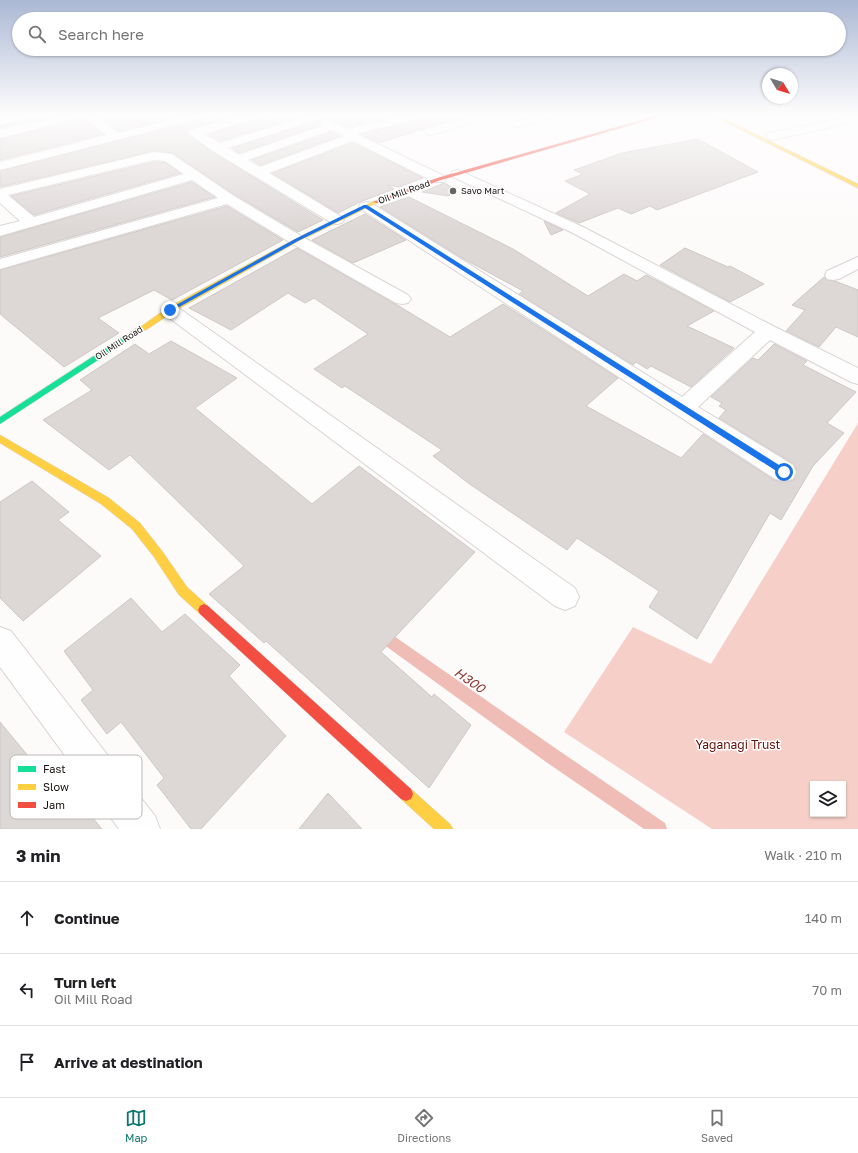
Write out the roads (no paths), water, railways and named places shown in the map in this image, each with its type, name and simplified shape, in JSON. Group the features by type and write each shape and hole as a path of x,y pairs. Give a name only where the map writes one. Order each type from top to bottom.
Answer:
{"street":[{"path":"0,166 53,153"},
{"path":"225,153 337,220"},
{"path":"237,160 256,153"},
{"path":"259,172 307,153"},
{"path":"386,153 439,179"},
{"name":"Oil Mill Road","path":"0,421 170,310 296,240 366,206 439,179 532,153"},
{"path":"790,153 858,186"},
{"path":"805,153 858,179"},
{"path":"0,194 154,156 168,157 229,199 296,240 402,299"},
{"path":"458,174 578,230 858,377"},
{"path":"0,231 194,175"},
{"path":"0,194 31,223"},
{"path":"0,264 229,199"},
{"path":"366,206 784,472"},
{"path":"833,275 858,262"},
{"path":"170,310 565,597"},
{"path":"683,408 768,331"},
{"path":"0,439 105,501 136,526 158,554 183,591 445,829"},
{"path":"0,642 86,755"},
{"path":"134,819 142,829"}],"waterway":[{"name":"H300","path":"381,634 552,756 659,829"}],"place":[{"name":"Savo Mart","path":"453,191"}],"park label":[{"name":"Yaganagi Trust","path":"738,745"}]}
